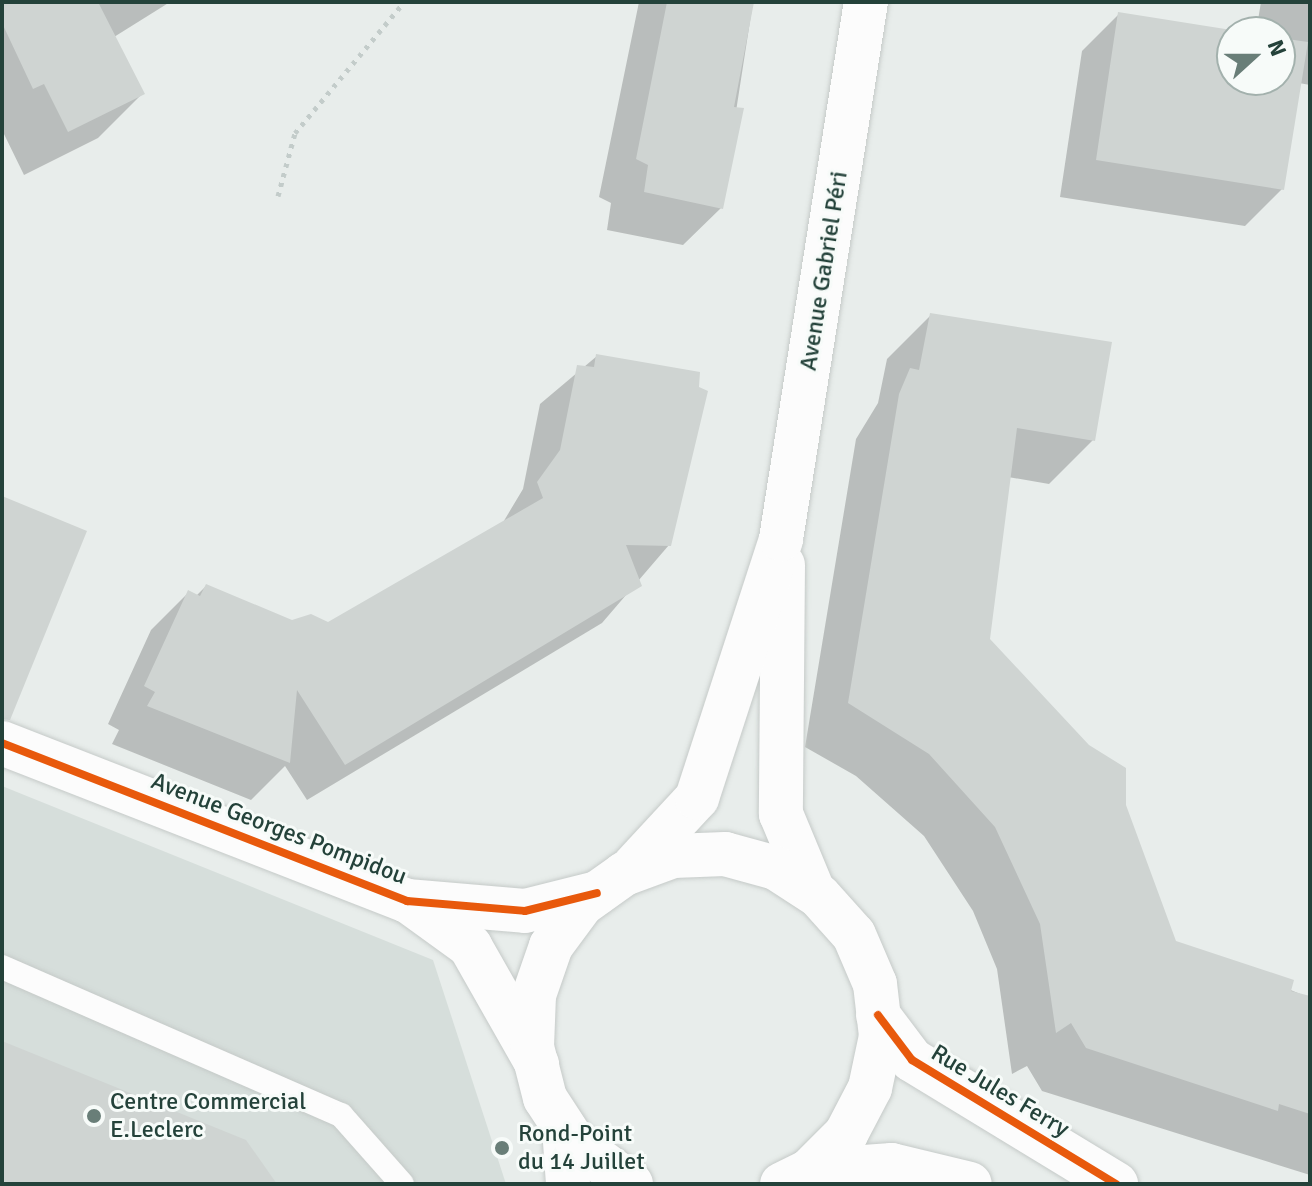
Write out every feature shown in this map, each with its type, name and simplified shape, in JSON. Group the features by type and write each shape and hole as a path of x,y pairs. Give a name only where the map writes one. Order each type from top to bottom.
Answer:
{"main road":[{"name":"Avenue Gabriel Péri","path":"537,1064 534,995 551,946 611,884 665,840 697,798 781,539 866,2"},
{"name":"Avenue Gabriel Péri","path":"781,539 787,655 777,745 781,814 813,891"},
{"name":"Avenue Georges Pompidou","path":"2,743 407,901 470,946 537,1064"},
{"name":"Avenue Georges Pompidou","path":"407,901 525,911 611,884 673,856 725,854 776,868 813,891"},
{"path":"796,1177 846,1134 870,1088 878,1015 875,984 854,935 813,891"},
{"name":"Rue Jules Ferry","path":"878,1015 912,1060 1116,1184"},
{"path":"537,1064 564,1128 568,1184"},
{"path":"564,1128 612,1176 631,1184"},
{"path":"796,1177 892,1165 970,1184"}],"lane":[{"path":"2,967 341,1115 402,1184"}],"path":[{"path":"278,196 295,133 404,2"}],"shaded area":[{"path":"2,786 433,960 506,1184 2,1184"}],"building":[{"path":"2,2 98,2 145,94 68,132 44,84 33,89 2,23"},
{"path":"667,2 754,2 734,107 744,108 723,209 644,192 648,165 636,159"},
{"path":"1118,12 1216,28 1216,96 1296,96 1296,40 1308,42 1284,190 1096,160"},
{"path":"930,313 1112,342 1095,441 1017,428 990,639 1089,745 1126,768 1126,805 1176,941 1294,980 1291,991 1310,996 1310,1114 1279,1104 1278,1111 1086,1048 1071,1023 1056,1033 1040,924 995,827 929,754 848,703 899,394 910,368 919,370"},
{"path":"596,354 700,372 699,387 708,391 671,546 626,545 642,586 345,765 297,690 290,763 147,706 155,692 144,686 188,590 200,596 206,584 292,620 311,614 328,622 543,498 537,482 560,450 577,365 594,367"},
{"path":"2,496 87,531 10,720 2,719"},
{"name":"Centre Commercial E.Leclerc","path":"2,1041 246,1140 277,1184 2,1184"}],"cycle path":[{"path":"2,743 407,901 525,911 597,893"},
{"path":"878,1015 912,1060 1116,1184"}],"place":[{"name":"Centre Commercial E.Leclerc","path":"94,1116"},
{"name":"Rond-Point du 14 Juillet","path":"502,1148"}]}
